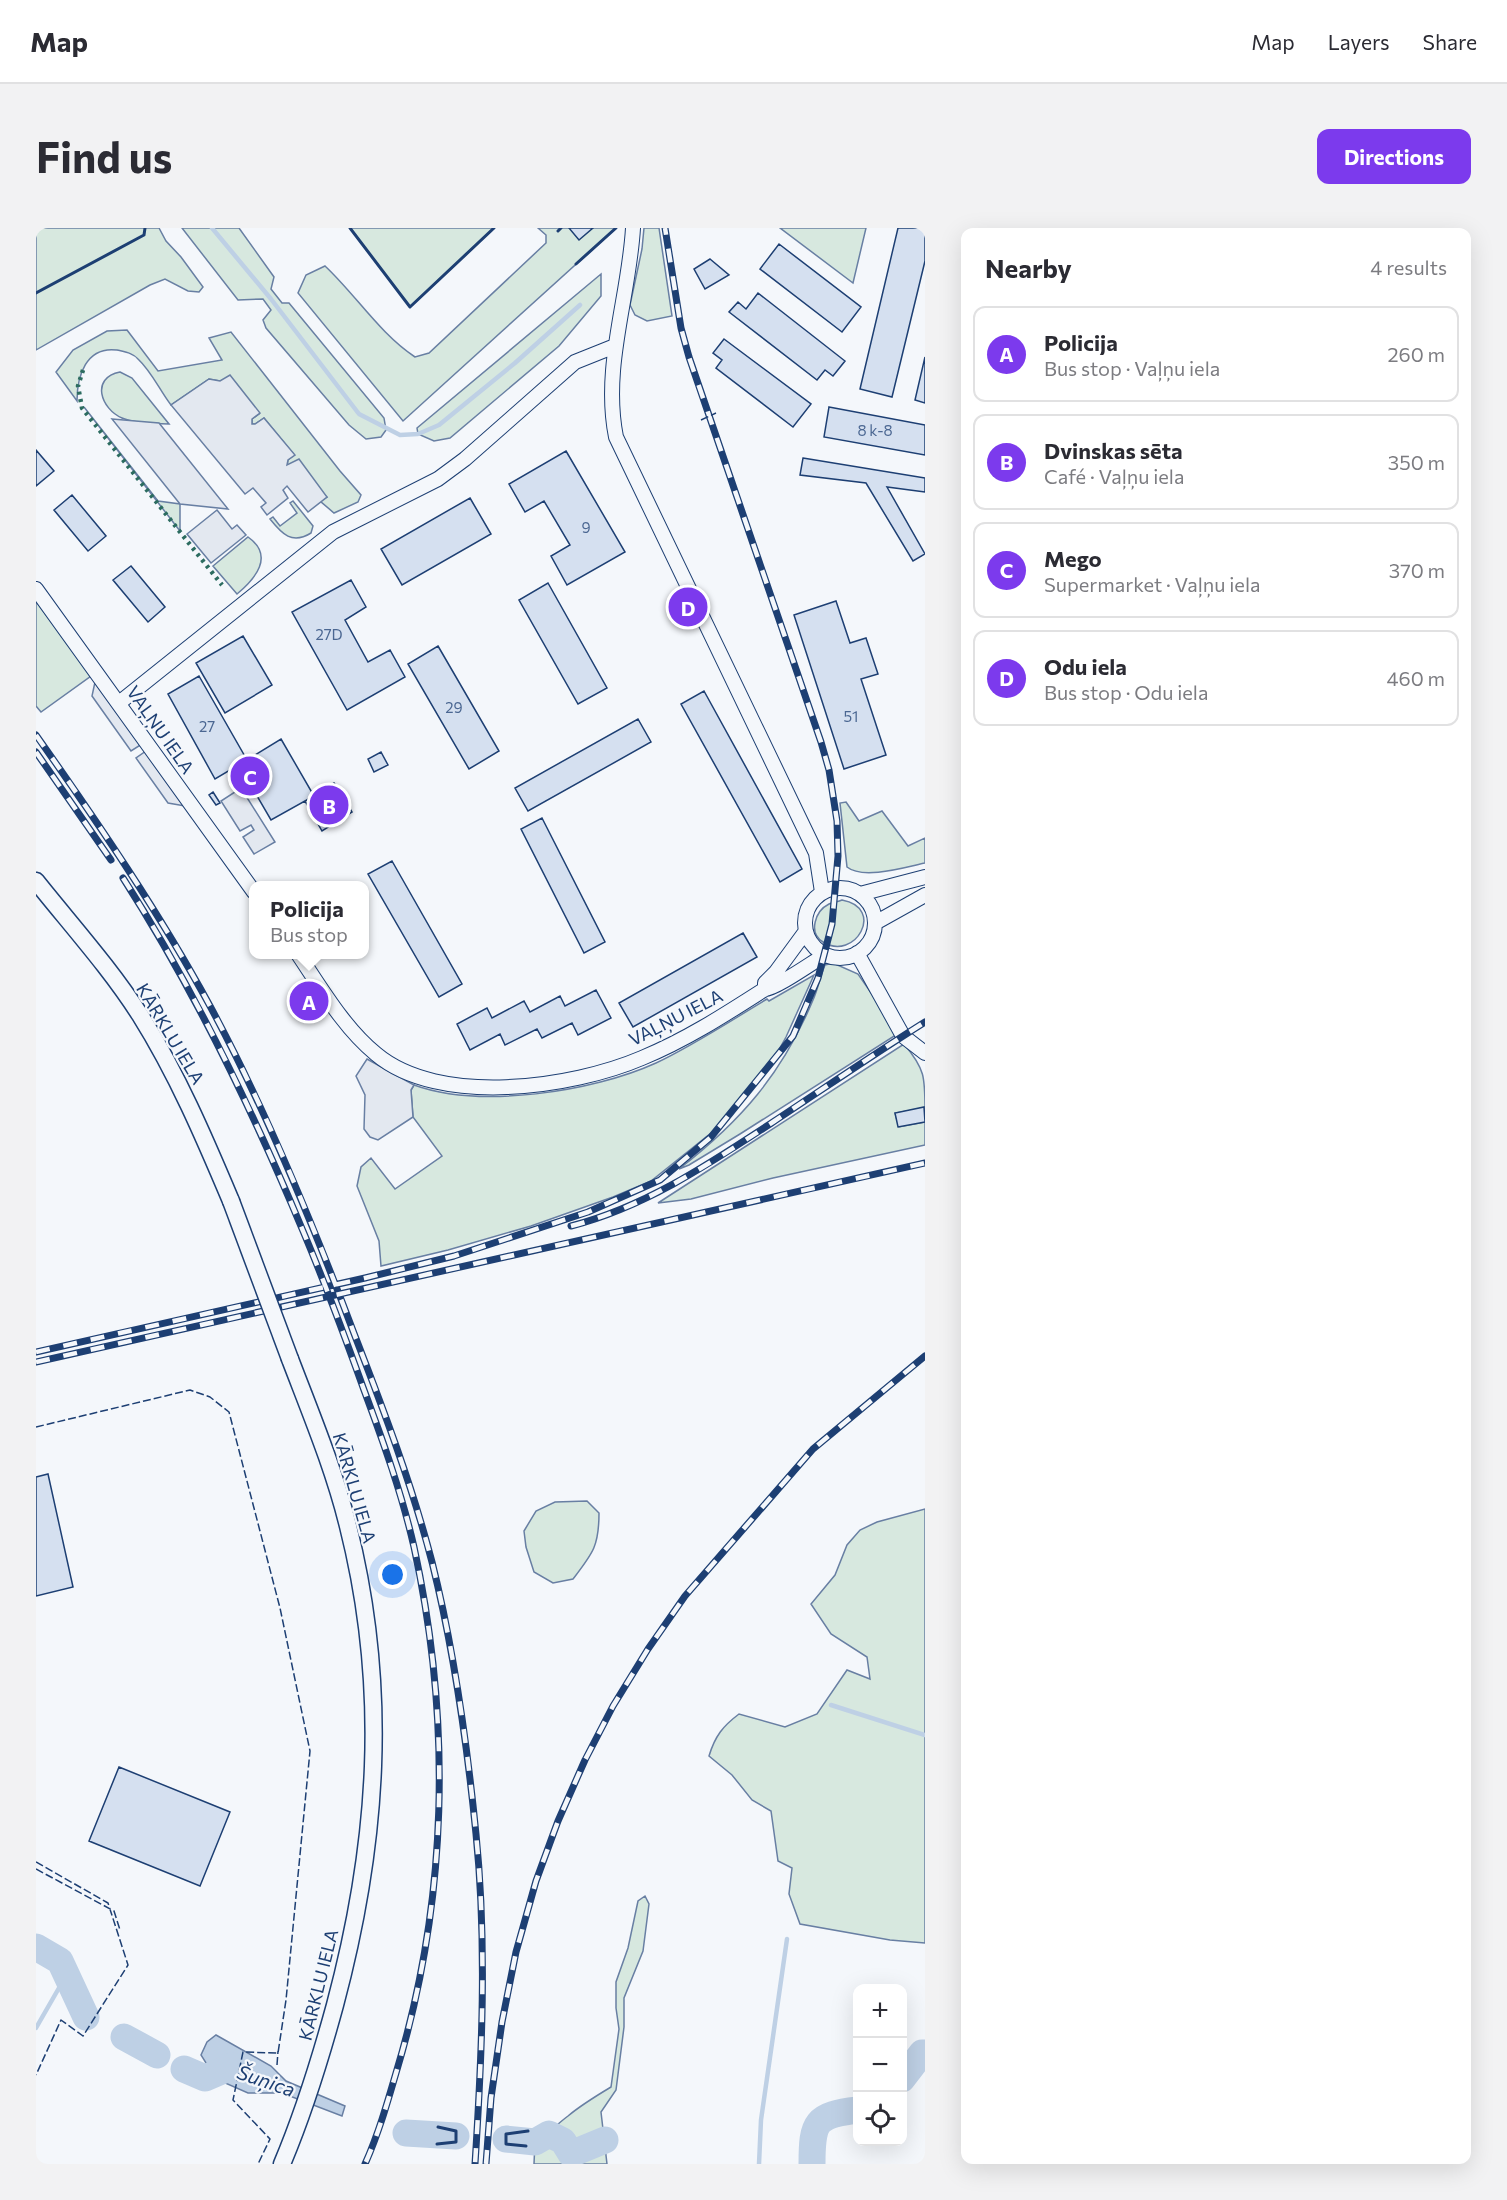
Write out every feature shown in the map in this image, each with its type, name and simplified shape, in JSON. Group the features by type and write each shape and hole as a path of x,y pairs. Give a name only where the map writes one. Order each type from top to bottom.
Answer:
{"street":[{"path":"633,228 615,346 611,414 616,437 816,853 822,892"},
{"path":"119,703 333,532 438,479 465,459 575,363 615,346"},
{"name":"VAĻŅU IELA","path":"36,589 249,885"},
{"path":"860,894 925,877"},
{"name":"KĀRKLU IELA","path":"36,881 104,967 150,1031 198,1123 231,1201 321,1442 348,1525 362,1595 372,1669 374,1737 370,1825 363,1877 349,1952 314,2080 282,2164"},
{"path":"845,888 860,894 869,902 874,912 873,935 867,946 847,957 836,958 825,955 810,941 806,931 805,920 808,909 822,892 845,888"},
{"path":"875,923 925,895"},
{"path":"765,989 765,983 776,972 806,931"},
{"path":"857,953 903,1036 925,1053"},
{"name":"VAĻŅU IELA","path":"302,959 353,1031 376,1054 414,1076 461,1087 532,1085 582,1076 641,1059 724,1015 765,989 772,989 802,967 825,955"}],"shaded area":[{"path":"36,228 159,228 166,241 203,287 199,292 188,291 165,279 150,285 36,350"},
{"path":"182,228 239,228 274,277 271,289 282,303 289,303 384,418 386,430 381,437 366,439 349,425 266,328 263,320 271,310 263,299 238,300"},
{"path":"350,228 494,228 410,307"},
{"path":"538,228 616,228 403,421 298,293 306,275 325,266 379,326 415,357 429,353 546,243 546,235"},
{"path":"644,228 659,228 672,316 647,321 635,315 630,305"},
{"path":"780,228 866,228 853,283"},
{"path":"601,274 601,296 559,346 450,438 434,441 418,434 417,428"},
{"path":"127,330 158,371 222,360 209,338 231,332 361,495 358,502 334,513 320,501 327,497 291,465 287,466 288,460 294,455 264,418 252,424 252,419 259,414 220,381 209,379 171,405 148,370 136,357 117,350 106,350 91,358 85,365 77,391 77,401 56,372 73,350 107,331"},
{"path":"120,372 132,378 169,424 127,420 109,408 104,401 102,387 111,375"},
{"path":"230,375 260,413 252,419 252,424 264,418 295,455 288,460 287,465 299,459 327,497 308,512 287,486 283,490 288,498 267,515 261,507 266,503 253,488 245,494 171,405 209,379 220,381"},
{"path":"84,407 158,501 180,504 180,531"},
{"path":"112,419 159,423 228,509 180,504"},
{"path":"293,501 313,526 311,533 298,538 283,533 270,519 273,517 280,526 297,513 290,503"},
{"path":"217,510 232,529 237,525 246,535 211,563 187,534"},
{"path":"248,537 256,544 261,559 256,574 237,594 213,566"},
{"path":"36,601 91,676 41,712 36,706"},
{"path":"95,682 142,744 131,751 92,696"},
{"path":"146,751 185,806 168,803 136,758"},
{"path":"241,788 275,842 254,854 243,837 254,830 251,825 240,831 221,801"},
{"path":"846,802 859,821 882,811 908,846 925,838 925,863 874,873 854,871 847,867 840,803"},
{"path":"842,900 855,905 862,913 864,922 855,940 846,945 835,946 818,938 815,922 824,907"},
{"path":"833,963 858,974 899,1033 740,1134 679,1169 722,1133 758,1094 788,1051 801,1027 815,996 825,965"},
{"path":"814,975 786,1037 771,1064 749,1093 721,1125 651,1181 531,1226 448,1250 381,1266 379,1241 357,1186 361,1167 371,1158 395,1189 442,1156 413,1117 411,1090 414,1085 471,1096 503,1096 536,1094 600,1082 630,1073 670,1056 767,999 769,1001"},
{"path":"904,1044 920,1067 925,1089 925,1110 924,1108 895,1113 899,1127 925,1122 925,1145 773,1178 691,1199 658,1203"},
{"path":"367,1059 414,1085 411,1090 413,1117 378,1140 370,1137 364,1129 365,1095 356,1076"},
{"path":"587,1501 599,1513 598,1534 594,1549 573,1579 553,1583 534,1572 526,1547 524,1531 536,1511 555,1502"},
{"path":"925,1509 925,1943 890,1940 800,1924 789,1894 792,1868 778,1861 771,1811 752,1800 732,1775 709,1756 720,1732 739,1714 785,1727 817,1714 847,1670 870,1679 867,1657 831,1634 811,1604 835,1575 847,1545 860,1530 877,1522"},
{"path":"645,1896 649,1904 643,1951 624,1998 624,2027 616,2090 601,2112 607,2164 534,2164 535,2142 578,2108 611,2087 619,2029 616,1982 628,1948 638,1901"}],"water":[{"path":"216,2035 271,2066 286,2081 345,2106 342,2116 282,2093 248,2093 216,2079 201,2055 207,2042"}],"building":[{"path":"569,228 593,228 579,240"},
{"path":"898,228 925,228 925,261 892,397 860,389"},
{"path":"779,244 861,307 842,332 760,269"},
{"path":"710,259 729,275 705,289 694,269"},
{"path":"758,293 845,361 833,376 825,370 817,380 729,312 738,302 746,309"},
{"path":"724,339 811,404 793,427 716,368 722,360 713,353"},
{"path":"925,357 925,403 915,400"},
{"path":"829,407 925,425 925,455 824,437"},
{"path":"36,450 54,471 36,486"},
{"path":"566,451 625,552 567,585 551,556 570,545 544,501 525,512 509,484"},
{"path":"803,458 925,478 925,492 887,487 925,554 913,561 866,483 800,475"},
{"path":"72,495 106,536 88,551 54,510"},
{"path":"470,498 491,534 402,585 381,549"},
{"path":"131,566 165,607 148,622 113,580"},
{"path":"351,580 366,607 345,620 368,662 390,650 405,677 347,710 292,612"},
{"path":"548,583 607,688 578,704 519,600"},
{"path":"836,601 850,643 866,638 878,674 861,679 886,755 844,769 794,615"},
{"path":"243,636 272,685 225,713 196,663"},
{"path":"438,646 499,751 469,769 408,664"},
{"path":"199,676 247,760 215,779 168,694"},
{"path":"704,691 802,869 780,882 681,704"},
{"path":"638,719 651,742 528,811 515,788"},
{"path":"281,739 314,796 271,820 239,765"},
{"path":"381,752 388,765 374,772 368,759"},
{"path":"334,783 352,812 322,831 305,801"},
{"path":"213,792 220,803 216,805 209,795"},
{"path":"542,818 605,942 584,953 521,829"},
{"path":"392,861 462,984 439,997 368,874"},
{"path":"743,933 757,957 633,1027 619,1003"},
{"path":"596,990 611,1018 578,1035 572,1023 542,1038 537,1029 505,1045 500,1034 470,1050 457,1024 487,1008 492,1018 524,1001 530,1012 560,996 565,1006"},
{"path":"924,1107 925,1122 898,1127 895,1113"},
{"path":"48,1474 73,1587 36,1596 36,1477"},
{"path":"119,1767 230,1812 200,1886 89,1841"}],"waterway":[{"path":"212,228 271,299 359,414 400,435 418,434 439,425 515,363 580,305"},
{"path":"831,1705 925,1735"},
{"path":"759,2164 761,2120 787,1939"},
{"name":"Šuņica","path":"36,1947 60,1961 86,2017"},
{"path":"36,2028 67,1974"},
{"name":"Šuņica","path":"124,2037 157,2055"},
{"name":"Šuņica","path":"907,2072 922,2053 925,2053"},
{"name":"Šuņica","path":"184,2069 205,2078 233,2066 246,2072"},
{"name":"Šuņica","path":"812,2164 813,2139 819,2123 833,2115 853,2111"},
{"name":"Šuņica","path":"406,2133 456,2136"},
{"name":"Šuņica","path":"506,2139 535,2142 549,2134 563,2141 571,2154 605,2140"},
{"path":"571,2154 576,2164"}],"railway":[{"path":"36,1352 454,1256 588,1212 660,1180 711,1137 793,1036 818,978 832,924 838,856 837,821 829,770 689,357 681,328 665,228"},
{"path":"36,735 149,902 231,1046 270,1127 323,1252 387,1420 416,1505 440,1595 453,1663 464,1731 476,1834 481,1916 482,1999 475,2164"},
{"path":"36,752 111,860"},
{"path":"123,878 198,1006 284,1185 327,1290 378,1429 398,1487 414,1547 435,1679 439,1745 439,1811 435,1877 426,1943 413,2008 386,2108 365,2164"},
{"path":"571,1226 625,1208 676,1183 749,1138 925,1022"},
{"path":"36,1362 925,1163"},
{"path":"486,2164 491,2098 502,2022 516,1952 536,1881 558,1821 585,1760 613,1706 648,1649 685,1596 813,1449 925,1356"}],"hedge":[{"path":"83,370 78,386 82,408 222,585"}],"fence":[{"path":"701,420 716,413"},
{"path":"36,1427 190,1390 210,1397 229,1412 280,1608 310,1751 286,2000 278,2053 243,2052 233,2100 270,2139 258,2164"},
{"path":"36,1862 108,1903 128,1965 83,2036 61,2020 36,2075"},
{"path":"36,1869 114,1911 120,1930"},
{"path":"277,2065 278,2051"}],"wall":[{"path":"36,293 144,235 145,228"},
{"path":"350,228 410,307 494,228"},
{"path":"558,231 561,228"},
{"path":"576,264 616,228"},
{"path":"437,2144 456,2142 456,2131 438,2127"},
{"path":"526,2146 506,2144 506,2134 528,2131"}],"place":[{"name":"Odu iela","path":"688,607"},
{"name":"Mego","path":"250,776"},
{"name":"Dvinskas sēta","path":"329,805"},
{"name":"Policija","path":"309,1001"}]}
